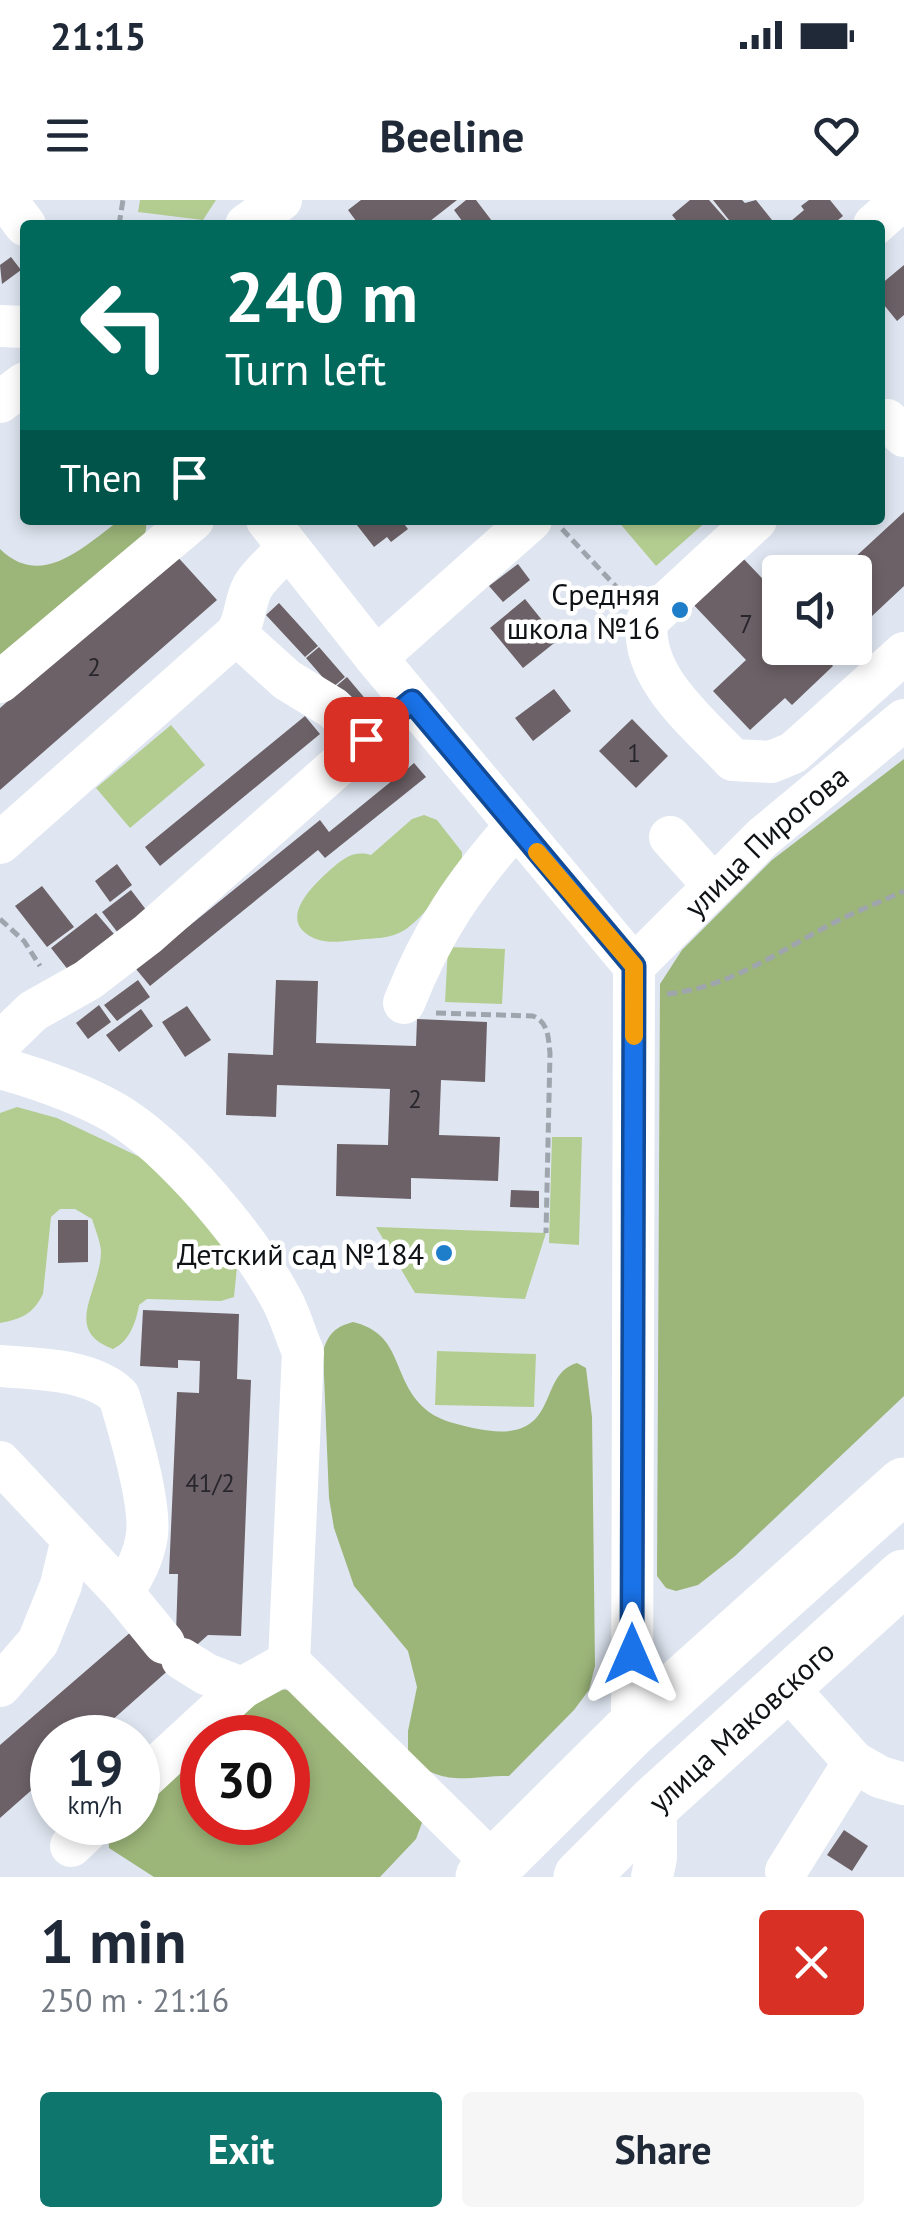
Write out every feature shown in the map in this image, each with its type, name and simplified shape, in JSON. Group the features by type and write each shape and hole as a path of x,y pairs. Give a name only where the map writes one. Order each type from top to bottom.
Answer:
{"highway":[{"path":"489,1871 632,1729 904,1486"},
{"name":"улица Маковского","path":"581,1877 656,1802 904,1577"}],"street":[{"path":"6,200 22,220"},
{"path":"880,220 902,200"},
{"path":"0,402 20,387"},
{"path":"885,420 904,436"},
{"path":"0,682 186,525"},
{"path":"376,658 525,525"},
{"path":"751,525 648,620 647,649 654,667 733,760 771,762 793,752 904,653"},
{"path":"0,843 236,634 277,534 515,827 634,982 632,1729"},
{"path":"236,634 287,680 332,708 366,739"},
{"path":"0,1043 34,1011 88,980 148,934 412,701"},
{"name":"улица Пирогова","path":"634,982 714,886 763,837 904,720"},
{"path":"404,1003 426,949 476,870 515,827"},
{"path":"670,837 714,886"},
{"path":"0,1068 42,1080 114,1113 152,1140 205,1194 284,1305 303,1352 289,1662 489,1871"},
{"path":"0,1366 82,1376 108,1385 119,1396 148,1532 138,1567 123,1593"},
{"path":"0,1462 173,1651 242,1688"},
{"path":"0,1686 38,1642 61,1584 72,1539"},
{"path":"160,1764 242,1688 289,1662"},
{"path":"785,1686 854,1762 880,1777 904,1784"},
{"path":"786,1871 854,1762"},
{"path":"652,1877 656,1802"}],"path":[{"path":"558,525 648,620"},
{"path":"634,982 697,991 768,962 837,921 904,891"},
{"path":"0,919 24,942 61,996"},
{"path":"404,1003 407,1010 420,1012 533,1016 543,1020 550,1053 546,1233"}],"green space":[{"path":"140,200 216,200 203,220 138,212"},
{"path":"113,525 146,525 145,536 0,665 0,549 16,561 31,565 47,565 77,551"},
{"path":"621,525 702,525 656,566"},
{"path":"171,725 205,765 130,828 96,788"},
{"path":"904,759 904,1396 735,1556 698,1585 676,1591 666,1588 657,1576 660,984 682,950 772,860"},
{"path":"424,815 437,820 462,852 462,860 420,917 403,931 385,937 330,942 305,933 297,915 300,905 322,877 349,856 371,855 412,819"},
{"path":"448,947 505,949 502,1004 445,1002"},
{"path":"17,1107 57,1118 142,1158 210,1226 237,1267 234,1297 221,1301 147,1299 139,1305 128,1336 113,1349 98,1341 86,1320 101,1251 92,1219 75,1209 60,1209 51,1217 43,1294 26,1314 0,1323 0,1113"},
{"path":"552,1137 582,1137 579,1245 549,1243"},
{"path":"376,1227 546,1233 525,1299 415,1293"},
{"path":"353,1322 381,1336 423,1407 440,1418 473,1428 522,1428 543,1408 564,1370 577,1363 586,1368 592,1417 595,1666 589,1690 574,1710 509,1776 445,1777 408,1757 408,1731 417,1687 408,1651 354,1586 334,1528 329,1498 323,1351 334,1332"},
{"path":"437,1351 536,1354 534,1407 435,1405"},
{"path":"273,1688 294,1691 423,1820 416,1839 380,1877 154,1877 109,1848 109,1845 160,1845 160,1783 180,1765 180,1845 310,1845 310,1715 238,1715"}],"building":[{"path":"361,200 457,200 431,220 355,220 348,210"},
{"path":"466,200 476,200 491,220 461,220 454,210"},
{"path":"690,200 709,200 727,220 676,220 672,215"},
{"path":"713,200 756,200 772,220 729,220"},
{"path":"809,200 830,200 843,216 838,220 792,220 804,210 801,206"},
{"path":"11,257 20,271 2,284 0,265"},
{"path":"904,265 904,315 897,321 885,306 885,281"},
{"path":"904,512 904,586 872,616 872,555 857,555"},
{"path":"357,525 405,525 408,529 391,542 387,537 374,547"},
{"path":"175,554 217,600 0,790 0,708"},
{"path":"739,554 762,578 762,665 833,666 792,705 785,698 750,730 713,691 746,660 689,600"},
{"path":"518,564 530,580 503,602 489,586"},
{"path":"525,599 558,640 523,668 490,628"},
{"path":"279,603 318,646 305,657 266,615"},
{"path":"319,647 345,677 332,688 306,658"},
{"path":"347,677 373,708 360,719 334,688"},
{"path":"554,689 571,711 533,741 515,718"},
{"path":"305,716 320,734 160,866 145,847"},
{"path":"632,719 668,756 636,788 599,751"},
{"path":"400,760 407,769 414,763 426,777 325,858 318,850 150,986 136,969 320,820 329,832 393,780 386,772"},
{"path":"117,864 132,885 110,902 95,881"},
{"path":"42,886 74,927 47,947 15,906"},
{"path":"131,890 147,911 118,933 102,912"},
{"path":"96,913 114,934 69,971 51,948"},
{"path":"138,980 150,997 117,1021 104,1005"},
{"path":"276,980 318,981 316,1043 416,1046 417,1019 487,1022 485,1082 441,1080 439,1135 500,1137 498,1181 411,1178 411,1199 336,1196 337,1144 388,1145 390,1089 277,1085 276,1117 226,1115 228,1053 273,1055"},
{"path":"99,1005 111,1022 88,1039 76,1023"},
{"path":"187,1006 211,1040 185,1057 162,1022"},
{"path":"141,1009 153,1026 119,1052 106,1035"},
{"path":"511,1190 539,1191 539,1208 510,1207"},
{"path":"58,1220 88,1220 88,1262 58,1263"},
{"path":"143,1310 239,1314 237,1379 251,1380 241,1636 208,1635 118,1715 35,1715 132,1631 176,1633 178,1574 169,1574 177,1392 199,1393 200,1361 178,1360 178,1368 140,1366"},
{"path":"30,1719 30,1791 0,1818 0,1745"},
{"path":"844,1830 868,1846 852,1871 827,1855"}],"slow traffic":[{"path":"537,852 634,966 634,1036"}],"place":[{"name":"Средняя школа №16","path":"680,610"},
{"name":"Детский сад №184","path":"444,1253"}],"route":[{"path":"366,739 412,701 634,966 632,1654"}]}
